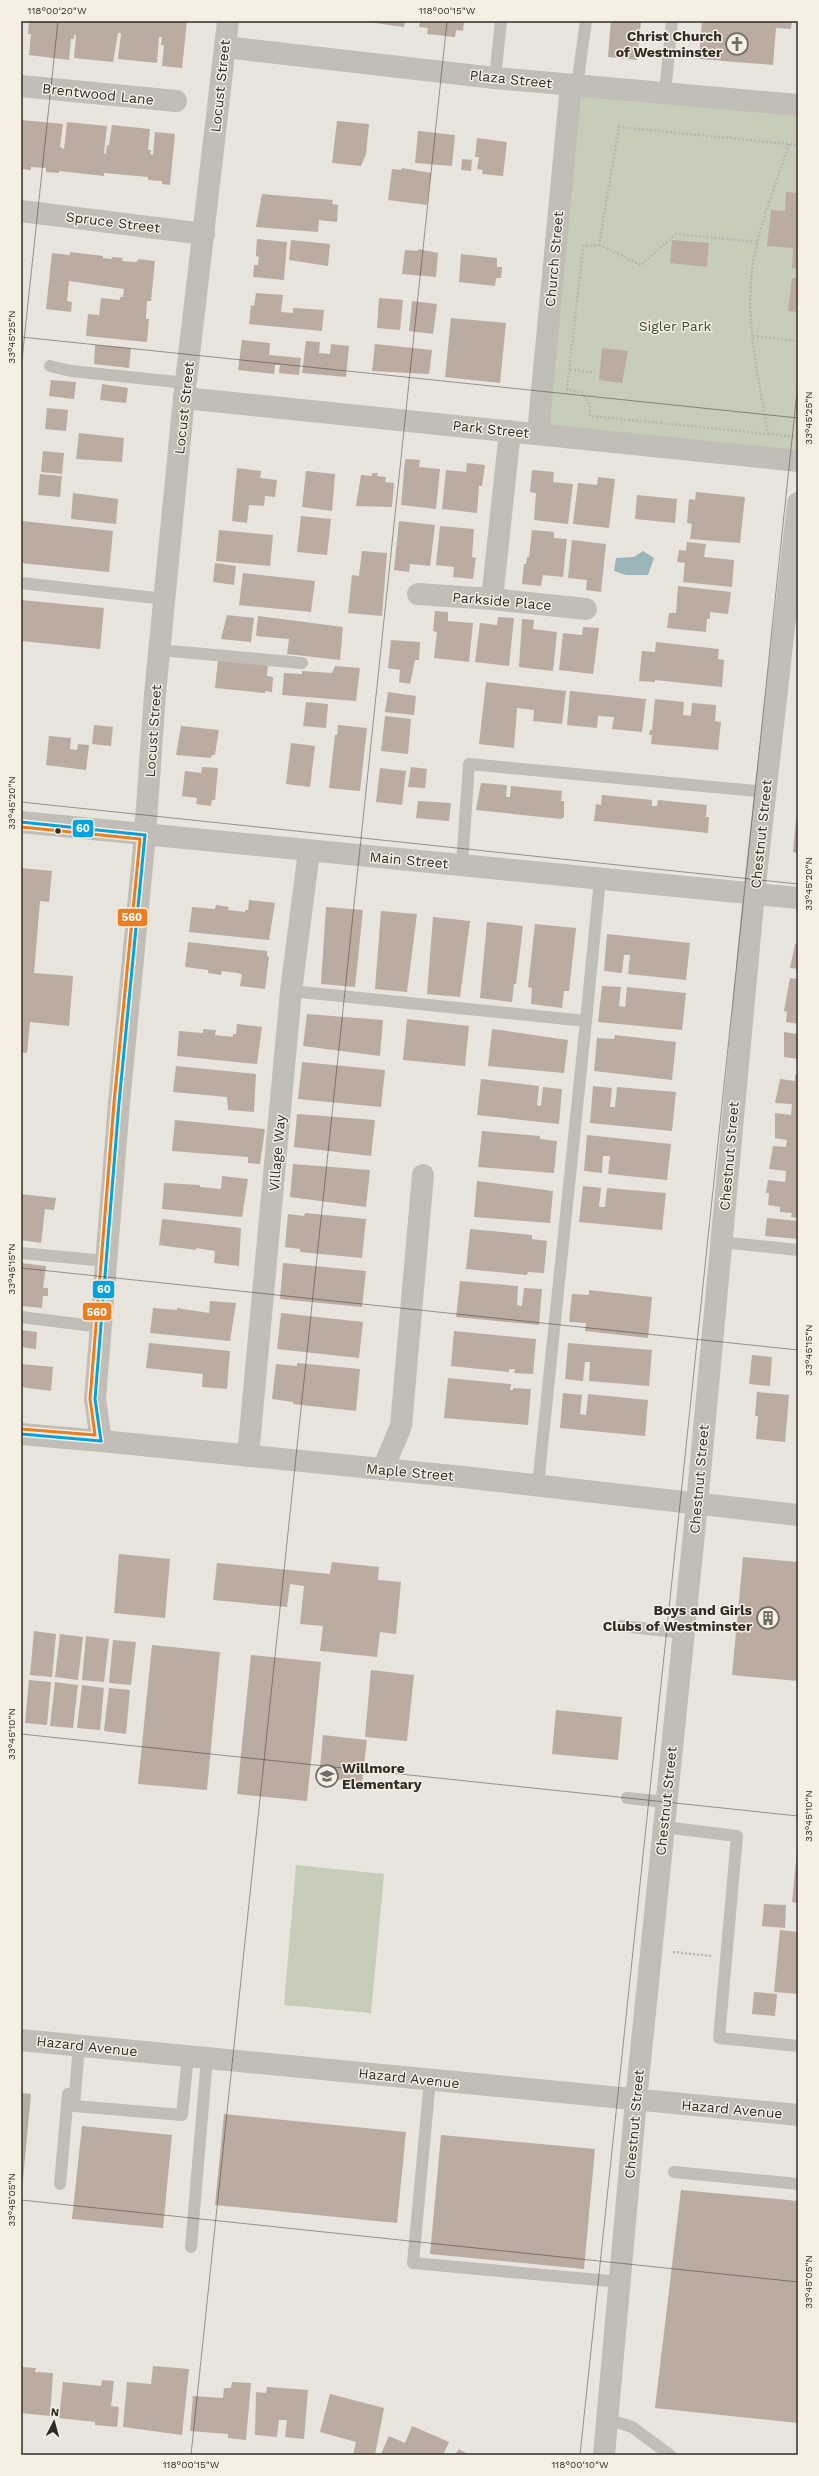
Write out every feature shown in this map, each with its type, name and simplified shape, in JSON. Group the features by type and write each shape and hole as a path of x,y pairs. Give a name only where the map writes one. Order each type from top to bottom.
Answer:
{"street":[{"name":"Locust Street","path":"101,1441 95,1399 118,1103 145,835 160,650 185,391 228,21"},
{"name":"Plaza Street","path":"225,47 495,78 798,105"},
{"name":"Church Street","path":"538,433 574,85"},
{"name":"Brentwood Lane","path":"21,86 176,101"},
{"name":"Spruce Street","path":"21,211 204,234"},
{"name":"Park Street","path":"185,391 510,431 798,461"},
{"path":"492,599 510,431"},
{"name":"Chestnut Street","path":"604,2455 621,2282 636,2100 697,1504 754,894 798,504"},
{"name":"Parkside Place","path":"418,594 492,599 586,609"},
{"name":"Main Street","path":"21,822 798,898"},
{"name":"Village Way","path":"248,1456 292,991 309,851"},
{"path":"383,1469 401,1426 423,1175"},
{"name":"Maple Street","path":"21,1434 538,1485 798,1515"},
{"name":"Hazard Avenue","path":"21,2040 798,2115"}],"lane":[{"path":"495,78 501,21"},
{"path":"574,85 586,21"},
{"path":"665,93 672,21"},
{"path":"50,366 185,391"},
{"path":"21,583 165,599"},
{"path":"160,650 302,663"},
{"path":"462,865 469,764 766,792"},
{"path":"538,1485 600,879"},
{"path":"292,991 586,1021"},
{"path":"721,1242 798,1250"},
{"path":"21,1253 106,1262"},
{"path":"21,1317 101,1327"},
{"path":"622,1626 684,1633"},
{"path":"627,1798 666,1802"},
{"path":"664,1827 737,1836 719,2038 798,2046"},
{"path":"76,2045 74,2106 182,2115 198,2057"},
{"path":"60,2184 76,2045"},
{"path":"191,2247 198,2057"},
{"path":"430,2080 413,2263 621,2282"},
{"path":"674,2172 798,2184"},
{"path":"607,2419 632,2427 670,2455"}],"path":[{"path":"599,246 619,127 798,145"},
{"path":"768,434 753,336 751,282 758,242 789,144"},
{"path":"758,242 676,234 641,265 599,246 583,246 567,389 582,393 590,405 590,416 798,437"},
{"path":"753,336 798,340"},
{"path":"570,370 593,372"},
{"path":"651,1950 726,1957"}],"green space":[{"name":"Sigler Park","path":"576,91 798,113 798,462 539,436"},
{"path":"296,1865 384,1874 371,2013 284,2005"}],"water":[{"path":"643,551 654,558 648,575 626,575 614,571 616,558 634,557"}],"building":[{"path":"29,21 187,21 182,68 162,66 164,45 161,45 162,37 159,37 157,63 118,59 121,33 118,33 113,62 74,58 76,35 74,35 74,39 71,39 69,60 29,55 31,34 28,34"},
{"path":"360,21 405,21 404,27"},
{"path":"420,21 464,21 463,31 456,30 455,37 427,34 428,28 419,27"},
{"path":"611,21 641,21 637,60 608,57"},
{"name":"Christ Church of Westminster","path":"702,21 792,21 791,29 776,28 773,65 699,59"},
{"path":"22,120 63,124 60,147 64,149 67,122 107,126 104,153 106,154 112,125 150,129 148,150 151,150 150,154 153,155 155,132 175,134 170,185 162,184 162,181 148,180 148,177 104,173 104,176 59,171 59,173 46,172 46,168 31,167 31,170 21,169"},
{"path":"337,121 369,124 366,154 361,166 332,163"},
{"path":"418,131 455,135 452,166 415,163"},
{"path":"477,138 507,142 503,176 482,174 483,170 477,169 479,157 475,157"},
{"path":"462,159 472,160 471,171 461,170"},
{"path":"402,168 431,173 427,205 388,200 392,169 401,170"},
{"path":"786,192 798,193 798,269 792,268 793,248 767,246 771,210 785,211"},
{"path":"262,194 333,200 332,204 338,205 337,222 319,220 318,232 256,227"},
{"path":"257,239 287,242 284,280 253,277 254,265 258,265 259,257 256,256"},
{"path":"291,240 330,244 328,266 289,260"},
{"path":"672,240 709,243 707,267 670,263"},
{"path":"418,249 438,253 436,277 402,274 405,250 418,251"},
{"path":"70,252 103,256 103,258 123,258 122,261 137,262 138,259 155,261 151,301 147,301 146,319 149,319 147,342 86,336 88,314 99,315 101,298 120,300 120,297 123,297 124,289 69,281 67,301 72,302 71,312 46,309 52,253 70,255"},
{"path":"461,254 497,258 497,267 502,267 501,278 496,278 495,286 459,282"},
{"path":"792,278 798,278 798,312 788,311"},
{"path":"256,293 283,295 281,312 293,313 293,308 324,310 322,331 249,324 251,305 254,306"},
{"path":"379,298 403,300 400,330 377,328"},
{"path":"412,301 437,304 433,334 409,331"},
{"path":"451,318 506,323 500,383 445,377"},
{"path":"242,340 270,343 269,355 301,358 299,375 279,373 280,365 275,365 274,374 238,370"},
{"path":"306,341 320,342 319,353 330,354 331,344 349,346 346,377 302,373"},
{"path":"375,344 432,350 429,374 372,371"},
{"path":"95,345 131,348 129,368 94,364"},
{"path":"602,348 628,351 622,383 599,380"},
{"path":"51,380 76,382 74,399 49,396"},
{"path":"102,384 128,388 126,403 100,400"},
{"path":"47,408 68,410 66,431 45,429"},
{"path":"79,433 124,438 122,462 76,459"},
{"path":"43,451 64,453 62,474 41,472"},
{"path":"405,459 420,460 419,467 440,469 436,509 401,505"},
{"path":"467,463 485,465 482,486 479,486 477,513 442,509 446,470 466,472"},
{"path":"237,468 261,471 260,478 277,480 275,497 265,496 264,506 249,505 247,523 232,521"},
{"path":"532,470 554,472 553,482 573,484 568,524 534,520 536,493 530,492"},
{"path":"306,471 335,474 332,511 302,507"},
{"path":"372,473 378,473 377,476 386,477 385,482 394,483 392,507 356,506 361,475 372,476"},
{"path":"40,474 62,476 60,497 38,495"},
{"path":"598,477 615,479 609,528 573,524 578,483 597,485"},
{"path":"696,492 745,497 740,543 690,539 692,524 687,523 689,499 695,500"},
{"path":"73,493 118,499 116,524 71,519"},
{"path":"637,495 677,499 675,523 635,519"},
{"path":"301,516 331,519 327,555 297,552"},
{"path":"22,521 113,531 109,572 21,563"},
{"path":"399,521 435,525 430,566 410,564 409,572 394,570"},
{"path":"440,526 474,529 472,557 476,558 473,579 453,577 454,567 436,565"},
{"path":"219,530 273,535 270,566 216,561"},
{"path":"532,530 554,532 554,538 567,539 563,577 543,575 541,586 522,584 524,564 526,564 527,557 529,557"},
{"path":"572,540 606,544 601,592 586,590 587,580 568,578"},
{"path":"687,542 706,544 704,557 734,560 732,587 683,582 685,563 677,562 679,550 686,551"},
{"path":"362,551 387,553 382,616 348,613 352,575 359,576"},
{"path":"215,563 236,566 234,585 213,582"},
{"path":"243,573 315,581 311,612 239,605"},
{"path":"678,586 731,592 728,614 710,612 710,619 707,619 706,632 667,628 669,613 676,613"},
{"path":"21,600 104,608 100,649 21,641"},
{"path":"435,611 448,612 448,621 473,623 469,662 434,658 437,632 433,631"},
{"path":"227,615 254,618 251,642 221,639"},
{"path":"258,616 343,627 340,660 287,654 289,639 256,636"},
{"path":"498,617 514,618 509,666 475,662 480,623 497,625"},
{"path":"522,619 534,620 533,629 557,632 553,671 519,667"},
{"path":"583,627 599,628 593,674 559,670 563,633 582,635"},
{"path":"391,640 420,642 419,660 415,660 410,684 399,682 400,670 388,668"},
{"path":"656,642 719,649 718,659 724,660 722,687 655,680 655,682 639,681 642,651 655,652"},
{"path":"218,660 268,665 267,676 273,677 272,692 265,691 265,693 215,688"},
{"path":"335,666 360,668 356,701 282,695 284,673 302,674 302,671 332,673"},
{"path":"486,682 566,691 562,724 533,721 534,710 517,708 514,748 479,744"},
{"path":"570,691 646,699 642,732 612,729 614,717 598,716 597,728 567,725"},
{"path":"388,692 416,696 414,715 385,712"},
{"path":"655,699 684,702 683,715 691,716 692,703 716,705 715,721 721,722 718,750 651,744 652,735 649,735 650,730 652,730"},
{"path":"306,702 328,704 326,728 303,726"},
{"path":"385,716 411,719 408,754 381,751"},
{"path":"94,725 113,727 111,746 92,744"},
{"path":"338,725 367,728 360,791 329,788 335,735 337,735"},
{"path":"181,726 219,730 215,755 212,755 211,758 176,755"},
{"path":"49,736 71,738 70,749 77,750 78,744 89,745 86,770 46,765"},
{"path":"291,743 315,746 310,787 286,784"},
{"path":"202,767 218,768 215,800 212,800 211,806 196,804 197,798 182,796 185,771 201,773"},
{"path":"411,767 427,769 425,788 408,787"},
{"path":"380,768 406,771 402,805 376,802"},
{"path":"481,783 507,785 506,797 510,797 511,786 562,791 561,801 564,801 564,817 561,819 476,810"},
{"path":"602,795 652,800 652,806 657,806 658,800 707,805 706,817 709,817 708,833 594,821 596,804 601,805"},
{"path":"418,801 451,803 449,821 416,818"},
{"path":"796,820 798,821 798,853 793,852"},
{"path":"21,868 52,871 49,902 40,901 34,973 73,976 69,1026 30,1022 27,1053 21,1052"},
{"path":"249,900 275,903 269,940 189,932 192,907 215,909 216,905 229,907 228,910 245,912 245,910 248,910"},
{"path":"326,907 363,910 355,987 321,984"},
{"path":"381,911 417,914 407,992 375,989"},
{"path":"433,917 470,921 460,997 427,994"},
{"path":"487,922 523,926 516,984 514,984 512,1002 480,998"},
{"path":"535,924 576,928 569,991 564,991 562,1008 531,1004 532,988 528,987"},
{"path":"607,934 690,943 686,980 628,974 630,955 624,955 622,973 604,971"},
{"path":"188,942 267,951 267,956 269,957 265,989 240,986 242,975 238,973 222,971 221,975 208,973 208,970 185,967"},
{"path":"795,944 798,944 798,969 790,968"},
{"path":"790,978 798,979 798,1024 786,1022 787,1012 784,1011"},
{"path":"602,986 621,987 619,1006 625,1007 627,987 686,993 682,1030 598,1022"},
{"path":"307,1014 383,1020 380,1056 303,1046"},
{"path":"407,1019 469,1026 465,1066 403,1060"},
{"path":"237,1024 262,1027 257,1064 177,1056 179,1031 203,1033 203,1029 216,1030 215,1035 233,1037 233,1034 236,1034"},
{"path":"492,1029 568,1040 564,1073 488,1066"},
{"path":"784,1032 798,1034 798,1059 784,1057"},
{"path":"615,1035 676,1042 672,1080 594,1071 597,1038 614,1039"},
{"path":"302,1062 385,1070 381,1107 298,1099"},
{"path":"176,1066 256,1074 254,1112 228,1110 227,1097 173,1092"},
{"path":"795,1075 798,1075 797,1218 791,1217 792,1213 780,1212 780,1207 768,1205 769,1193 766,1193 768,1180 785,1182 786,1171 769,1169 773,1146 786,1147 787,1140 775,1138 775,1113 791,1115 792,1104 775,1103 780,1079 795,1081"},
{"path":"481,1079 539,1086 537,1105 541,1106 543,1087 562,1089 559,1124 477,1115"},
{"path":"593,1086 612,1088 610,1107 615,1107 617,1087 676,1092 672,1131 590,1123"},
{"path":"297,1114 375,1120 371,1156 294,1147"},
{"path":"175,1120 265,1129 260,1164 248,1163 248,1157 172,1151"},
{"path":"482,1131 540,1136 540,1139 557,1141 554,1173 478,1167"},
{"path":"587,1135 671,1144 667,1180 608,1174 610,1156 603,1156 602,1173 584,1171"},
{"path":"293,1164 370,1170 366,1207 290,1197"},
{"path":"222,1176 248,1179 242,1217 162,1209 164,1183 200,1185 200,1187 221,1189"},
{"path":"477,1181 553,1191 550,1223 474,1217"},
{"path":"583,1186 601,1188 599,1207 605,1207 607,1188 666,1193 662,1230 579,1222"},
{"path":"21,1194 56,1198 54,1210 45,1209 41,1243 21,1240"},
{"path":"305,1213 366,1219 362,1258 300,1252 300,1249 285,1247 288,1214 304,1216"},
{"path":"767,1218 798,1221 798,1239 765,1236"},
{"path":"162,1219 241,1228 239,1266 214,1263 215,1251 159,1245"},
{"path":"470,1229 532,1235 532,1239 547,1241 544,1273 528,1272 527,1275 466,1269"},
{"path":"21,1263 46,1266 43,1288 48,1288 48,1296 43,1296 42,1308 21,1306"},
{"path":"283,1263 366,1271 362,1307 280,1299"},
{"path":"460,1281 518,1286 517,1305 522,1306 524,1288 542,1289 539,1325 456,1317"},
{"path":"589,1290 652,1297 648,1338 585,1331 586,1323 569,1322 572,1294 589,1295"},
{"path":"210,1301 236,1303 230,1341 150,1333 153,1308 177,1310 177,1308 209,1313"},
{"path":"281,1313 363,1322 359,1358 277,1349"},
{"path":"21,1330 37,1332 36,1349 21,1347"},
{"path":"454,1331 536,1339 533,1374 514,1373 515,1369 509,1369 509,1372 451,1366"},
{"path":"149,1343 230,1351 227,1389 202,1387 203,1374 146,1368"},
{"path":"568,1343 652,1350 649,1386 589,1381 590,1362 585,1362 583,1381 565,1379"},
{"path":"752,1355 772,1357 770,1386 749,1384"},
{"path":"297,1363 360,1369 356,1411 293,1404 293,1402 272,1399 276,1364 297,1366"},
{"path":"21,1364 53,1367 51,1391 21,1387"},
{"path":"448,1378 511,1384 510,1390 513,1390 513,1388 531,1389 528,1425 444,1418"},
{"path":"757,1392 789,1395 785,1442 756,1439 758,1416 755,1416"},
{"path":"563,1393 582,1395 580,1414 586,1415 588,1394 648,1400 645,1436 560,1428"},
{"path":"119,1554 170,1559 165,1618 114,1613"},
{"name":"Boys and Girls Clubs of Westminster","path":"743,1557 798,1562 798,1681 732,1675"},
{"path":"332,1562 379,1567 378,1580 401,1582 396,1634 380,1632 377,1657 320,1651 323,1626 300,1624 304,1586 290,1584 287,1607 213,1600 217,1563 330,1574"},
{"path":"34,1631 56,1634 52,1677 30,1675"},
{"path":"60,1634 83,1637 78,1680 55,1677"},
{"path":"86,1636 109,1639 104,1682 82,1680"},
{"path":"113,1640 136,1642 131,1685 109,1683"},
{"path":"152,1645 220,1652 207,1790 138,1784"},
{"path":"251,1655 321,1662 307,1801 237,1794"},
{"path":"371,1670 414,1675 407,1741 365,1737"},
{"path":"29,1680 51,1682 47,1725 25,1723"},
{"path":"55,1682 78,1685 73,1728 50,1726"},
{"path":"82,1685 104,1688 100,1730 77,1728"},
{"path":"109,1688 130,1690 126,1734 104,1731"},
{"path":"556,1710 622,1717 618,1760 552,1754"},
{"path":"323,1735 367,1740 362,1782 319,1778"},
{"path":"798,1852 798,1903 792,1902"},
{"path":"764,1904 786,1905 785,1928 762,1926"},
{"path":"780,1930 798,1932 798,1994 774,1992"},
{"path":"754,1992 777,1994 775,2016 752,2014"},
{"path":"21,2093 31,2094 22,2190 21,2190"},
{"path":"224,2114 406,2132 397,2223 215,2205"},
{"path":"82,2126 172,2135 163,2228 72,2219"},
{"path":"441,2135 595,2149 584,2269 430,2254"},
{"path":"681,2190 798,2201 798,2423 655,2408"},
{"path":"153,2366 189,2369 182,2435 123,2427 127,2382 151,2384"},
{"path":"21,2367 36,2368 35,2372 53,2373 50,2416 21,2413"},
{"path":"102,2380 114,2381 111,2406 119,2407 117,2427 95,2425 95,2422 59,2418 63,2382 101,2386"},
{"path":"232,2382 251,2383 246,2440 228,2438 228,2434 190,2431 193,2396 223,2398 224,2388 231,2388"},
{"path":"267,2387 308,2390 304,2439 285,2437 287,2420 279,2420 277,2437 255,2435 256,2392 266,2393"},
{"path":"330,2394 384,2408 375,2455 353,2455 356,2442 320,2432"},
{"path":"412,2426 449,2442 443,2455 381,2454 389,2436 405,2443"},
{"path":"459,2449 469,2455 455,2455"}],"transit line":[{"name":"60","path":"21,822 145,835"},
{"name":"560","path":"21,827 140,839 114,1103 90,1399 95,1435 21,1429"},
{"name":"60","path":"101,1441 95,1399 119,1103 145,835"},
{"name":"60","path":"21,1434 101,1441"}],"place":[{"name":"Christ Church of Westminster","path":"737,44"},
{"name":"Boys and Girls Clubs of Westminster","path":"768,1618"},
{"name":"Willmore Elementary","path":"327,1776"}]}
